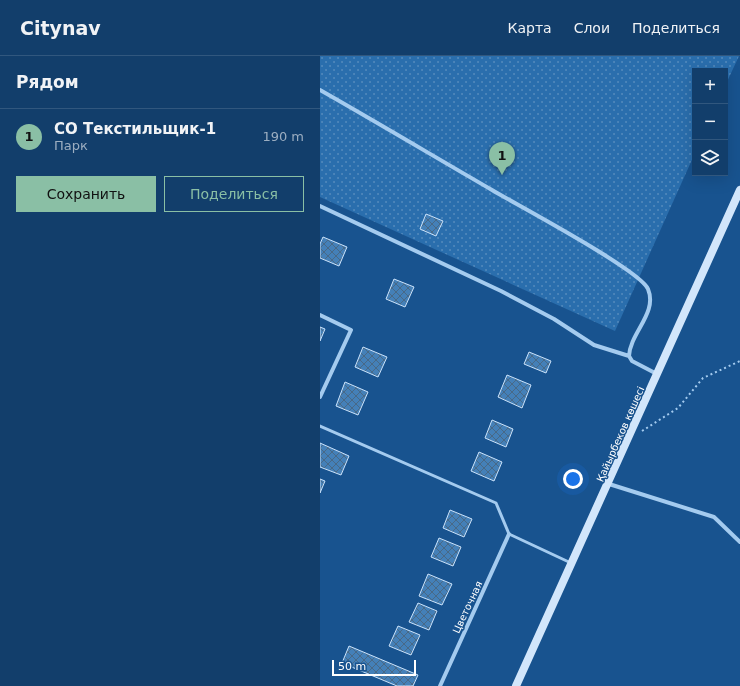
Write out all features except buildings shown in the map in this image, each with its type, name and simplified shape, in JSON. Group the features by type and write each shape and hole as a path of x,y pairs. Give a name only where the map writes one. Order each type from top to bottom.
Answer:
{"main road":[{"name":"Қайырбеков көшесі","path":"516,686 571,563 609,484 740,190"}],"street":[{"path":"320,90 580,241 628,271 646,286 650,296 648,312 629,349 629,356"},
{"path":"320,206 502,291 554,319 594,346 629,356 632,360 658,374"},
{"path":"320,314 351,330 320,397"},
{"path":"609,484 714,518 740,542"},
{"name":"Цветочная","path":"440,686 509,534"}],"lane":[{"path":"320,426 496,503 509,534 571,563"}],"path":[{"path":"642,431 678,408 703,378 740,361"}],"shaded area":[{"path":"320,56 739,56 728,80 728,68 692,68 692,160 615,331 320,197"}],"place":[{"name":"СО Текстильщик-1","path":"502,175"}]}
